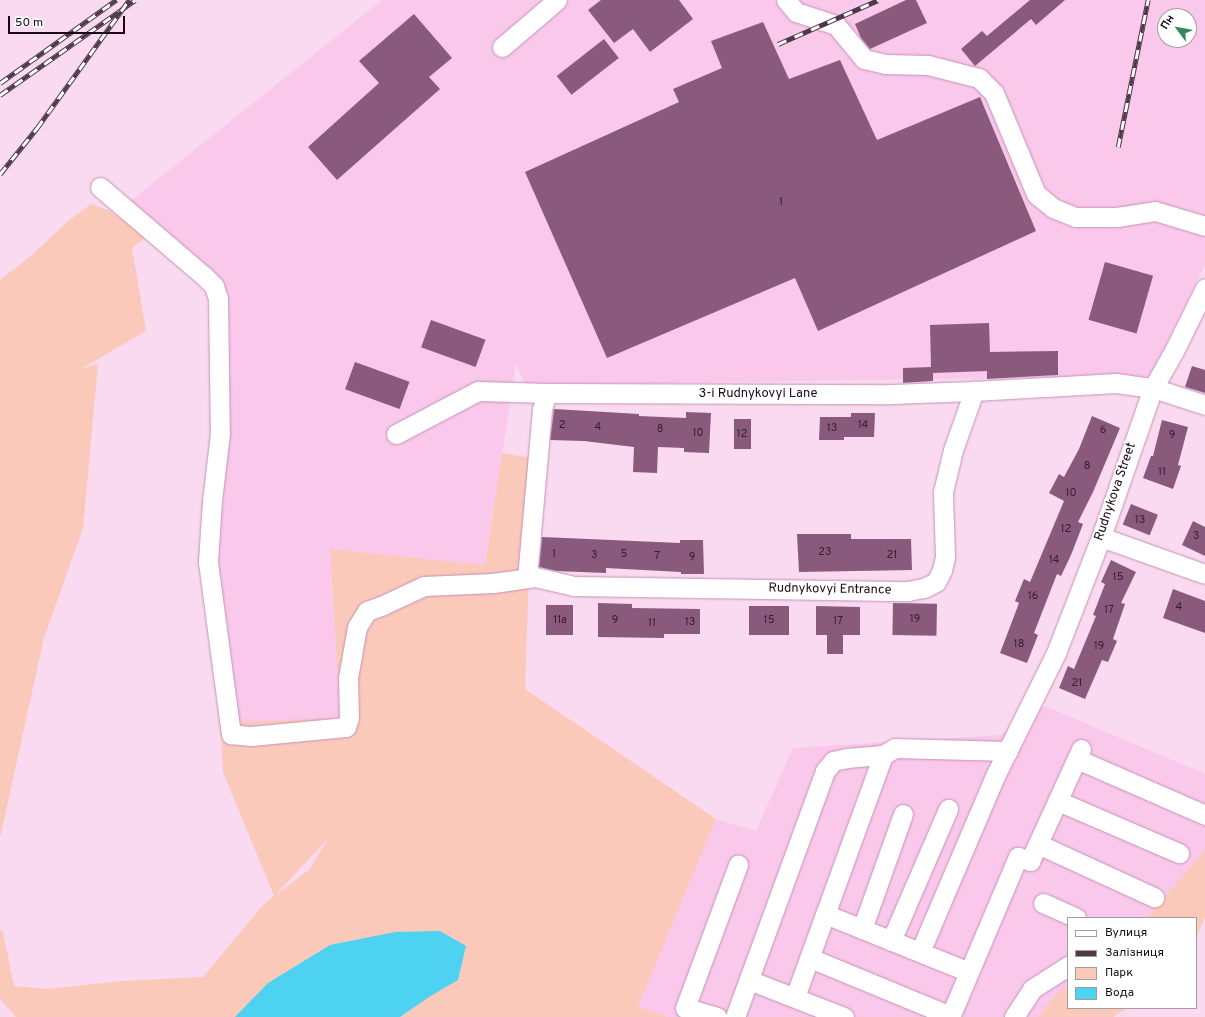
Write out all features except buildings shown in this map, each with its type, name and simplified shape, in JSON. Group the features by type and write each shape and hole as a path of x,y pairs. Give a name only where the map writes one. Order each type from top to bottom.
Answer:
{"street":[{"path":"502,46 557,0"},
{"path":"786,0 796,12 836,25 864,59 885,64 928,65 979,78 994,93 1036,194 1053,208 1075,217 1117,216 1155,211 1205,226"},
{"name":"Rudnykovyi Entrance","path":"100,187 204,276 214,286 218,298 220,433 212,501 208,562 231,734 250,736 346,727 349,718 348,684 351,654 357,626 367,610 381,606 424,586 493,583 535,578 573,586 908,591 924,588 936,582 942,570 945,557 943,492 953,450 974,391"},
{"name":"Rudnykova Street","path":"920,952 1008,751 1056,653 1101,537 1153,388 1174,351 1205,288"},
{"name":"3-i Rudnykovyi Lane","path":"396,434 478,391 547,393 892,394 1116,383 1153,388 1205,405"},
{"path":"526,578 542,409 547,393"},
{"path":"1101,537 1205,574"},
{"path":"735,1017 825,771 833,761 847,758 883,755 895,748 1008,751"},
{"path":"810,958 950,1016 1018,857 1030,860 1079,754 1205,815"},
{"path":"794,997 810,958 824,914 883,755"},
{"path":"1058,802 1179,853"},
{"path":"891,941 948,809"},
{"path":"862,929 903,814"},
{"path":"1038,844 1154,897"},
{"path":"716,1017 685,1008 738,865"},
{"path":"1042,903 1074,917"},
{"path":"824,914 969,972"},
{"path":"1014,1017 1032,989 1067,967"},
{"path":"749,980 844,1017"}],"shaded area":[{"path":"382,0 1205,0 1205,264 1150,376 526,385 516,364 485,565 330,549 340,718 237,728 214,558 223,287 127,204"},
{"path":"1045,706 1205,774 1205,859 1147,917 1067,917 1067,1001 1053,1017 668,1017 638,1007 716,819 756,831 793,748 1000,735"}],"green space":[{"path":"91,204 108,210 146,237 132,248 146,331 81,369 98,364 83,528 44,638 0,838 0,280 31,256 68,221"},
{"path":"502,453 533,458 525,689 716,819 638,1007 668,1017 16,1017 0,999 0,930 3,932 14,986 47,989 122,981 203,977 263,905 274,896 223,772 220,717 237,722 340,718 330,549 485,565","holes":["328,839 309,870 277,894"]},
{"path":"1205,850 1205,916 1197,936 1197,917 1146,917 1154,910"},
{"path":"1067,986 1067,1009 1125,1009 1113,1017 1038,1017 1055,996"}],"water":[{"path":"440,931 466,946 458,980 429,997 400,1017 235,1017 268,983 330,945 395,932"}],"railway":[{"path":"0,83 116,0"},
{"path":"0,174 37,128 129,0"},
{"path":"0,95 135,0"},
{"path":"778,44 878,0"},
{"path":"1118,147 1148,0"}]}
